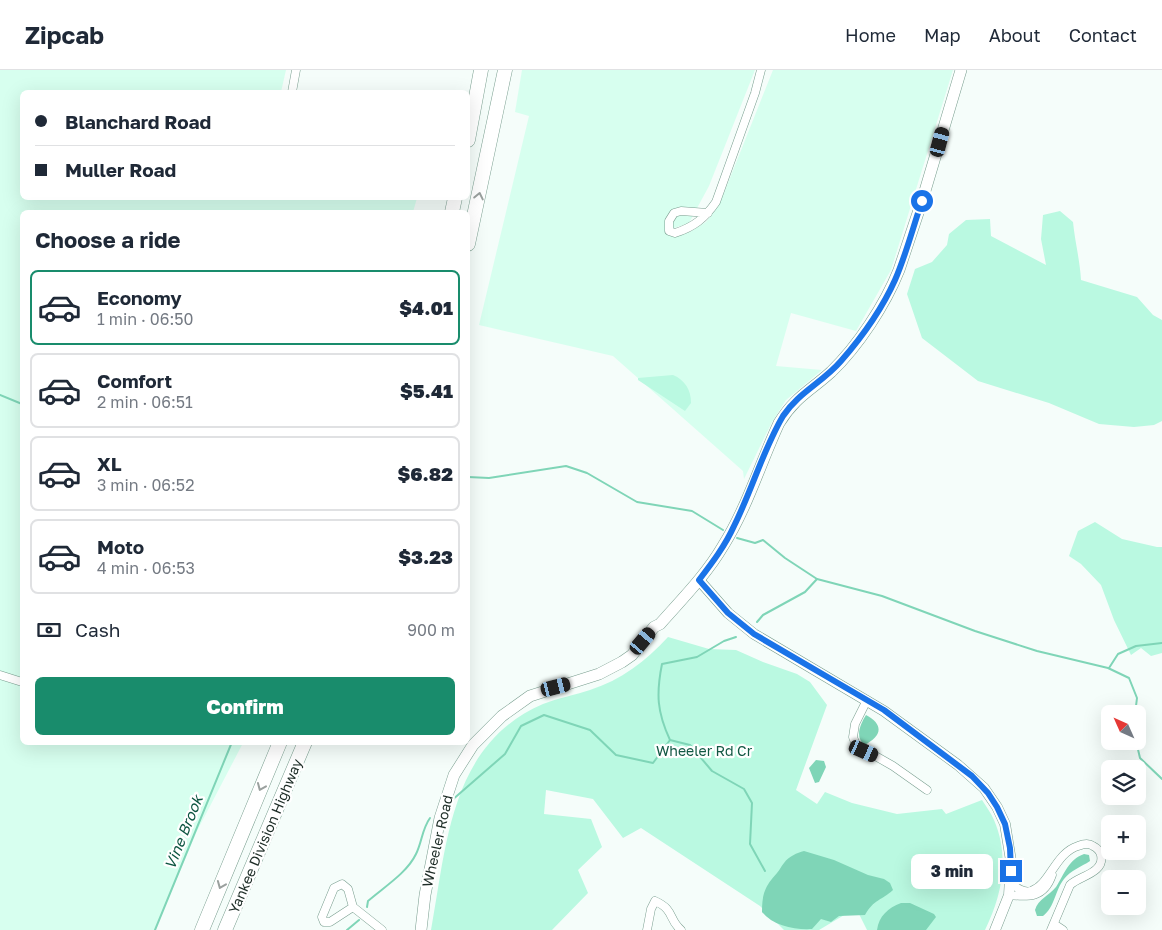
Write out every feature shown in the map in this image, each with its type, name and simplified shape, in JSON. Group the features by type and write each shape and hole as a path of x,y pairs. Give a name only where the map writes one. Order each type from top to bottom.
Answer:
{"highway":[{"path":"470,129 481,70"},
{"path":"470,234 504,70"},
{"name":"Yankee Division Highway","path":"202,930 279,745"},
{"name":"Yankee Division Highway","path":"225,930 304,745"},
{"path":"232,930 240,894"},
{"path":"195,930 212,905"}],"main road":[{"name":"Wheeler Road","path":"421,930 425,895 440,818 454,775 473,745 502,716 530,696 599,674 632,655 715,560 735,525 773,436 786,411 802,394 829,374 863,334 894,281 922,201 961,70"}],"street":[{"path":"292,90 296,70"},
{"path":"708,213 681,210 674,213 669,221 669,231 675,233 699,222 708,213 719,196 755,93 761,70"},
{"path":"699,580 728,613 754,634 884,710 958,765 988,793 1001,816 1008,834 1011,861 1009,895 995,930"},
{"path":"0,675 20,681"},
{"path":"867,700 855,724 853,737 856,745 894,766 927,790"},
{"path":"1011,883 1022,891 1034,890 1041,885 1066,852 1081,845 1092,845 1098,850 1101,862 1096,870 1076,880 1068,888 1052,927 1063,930"},
{"path":"1009,895 1027,897 1039,893 1049,882 1055,866"},
{"path":"353,908 330,922 324,922 322,917 334,888 342,884 348,890 353,908 382,930"},
{"path":"647,930 651,909 655,902 669,909 678,927 682,930"}],"shaded area":[{"path":"0,70 286,70 281,90 20,90 20,200 416,200 414,210 20,210 20,745 242,745 197,831 155,930 0,930"},
{"path":"522,70 755,70 709,186 689,223 674,228 672,237 690,232 706,222 714,212 724,193 773,70 953,70 891,270 856,331 791,313 776,366 822,370 786,400 772,422 744,479 743,471 613,356 479,325 529,116 515,112"},
{"path":"866,715 876,723 878,731 877,735 870,742 864,745 859,734"},
{"path":"816,760 824,761 826,767 819,782 815,783 809,768"},
{"path":"804,851 834,860 868,875 884,879 890,883 893,890 875,903 865,915 839,916 831,922 821,919 812,929 792,928 778,924 762,912 765,891 782,865 793,855"},
{"path":"1084,854 1089,855 1090,861 1067,876 1061,883 1047,912 1043,916 1037,916 1036,906 1056,887 1070,863"},
{"path":"901,903 910,903 934,914 936,917 926,930 877,930 885,913"}],"green space":[{"path":"1060,211 1073,222 1081,280 1137,297 1153,315 1162,320 1162,421 1154,425 1134,427 1099,424 1049,403 978,381 922,338 907,294 915,269 932,262 947,245 949,234 966,220 990,219 991,236 1046,265 1041,239 1043,215"},
{"path":"673,375 684,383 690,394 691,403 685,411 638,380 638,378"},
{"path":"1095,522 1122,539 1162,547 1162,653 1151,656 1141,648 1131,655 1114,620 1101,585 1081,564 1069,556 1078,531"},
{"name":"Wheeler Rd Cr","path":"668,637 709,649 736,650 797,674 810,682 827,705 796,790 817,804 825,792 852,803 897,814 942,809 946,814 982,800 993,817 999,834 1003,862 1000,890 985,930 867,930 856,908 819,930 784,930 760,906 641,828 623,838 593,799 546,790 544,814 591,819 602,847 578,870 588,893 552,930 431,930 442,864 458,800 471,770 489,744 512,722 543,704 590,690 623,675 642,662"}],"waterway":[{"name":"Vine Brook","path":"0,395 20,403"},
{"path":"470,477 489,478 566,466 587,473 637,502 692,511 723,530"},
{"path":"737,538 755,543 763,540 785,558 817,579 882,596 975,631 1037,651 1108,668 1129,678 1137,698 1136,705"},
{"path":"757,622 763,615 805,592 817,579"},
{"path":"670,740 662,721 658,694 662,664 697,657 724,641 736,637"},
{"path":"1109,668 1118,654 1136,646 1162,643"},
{"path":"451,801 505,754 521,726 544,715 590,730 616,755 653,763 670,740"},
{"path":"670,740 690,745 712,771 744,789 752,803 750,844 765,871"},
{"name":"Vine Brook","path":"155,930 231,745"},
{"path":"1138,750 1140,758 1162,779"},
{"path":"367,907 368,901 401,874 412,861 430,818"},
{"path":"347,930 359,920"}],"route":[{"path":"922,201 899,270 880,306 863,334 838,364 829,374 802,394 786,411 773,436 735,525 715,560 699,580 728,613 754,634 884,710 972,776 988,793 1005,824 1010,848 1011,871"}]}
